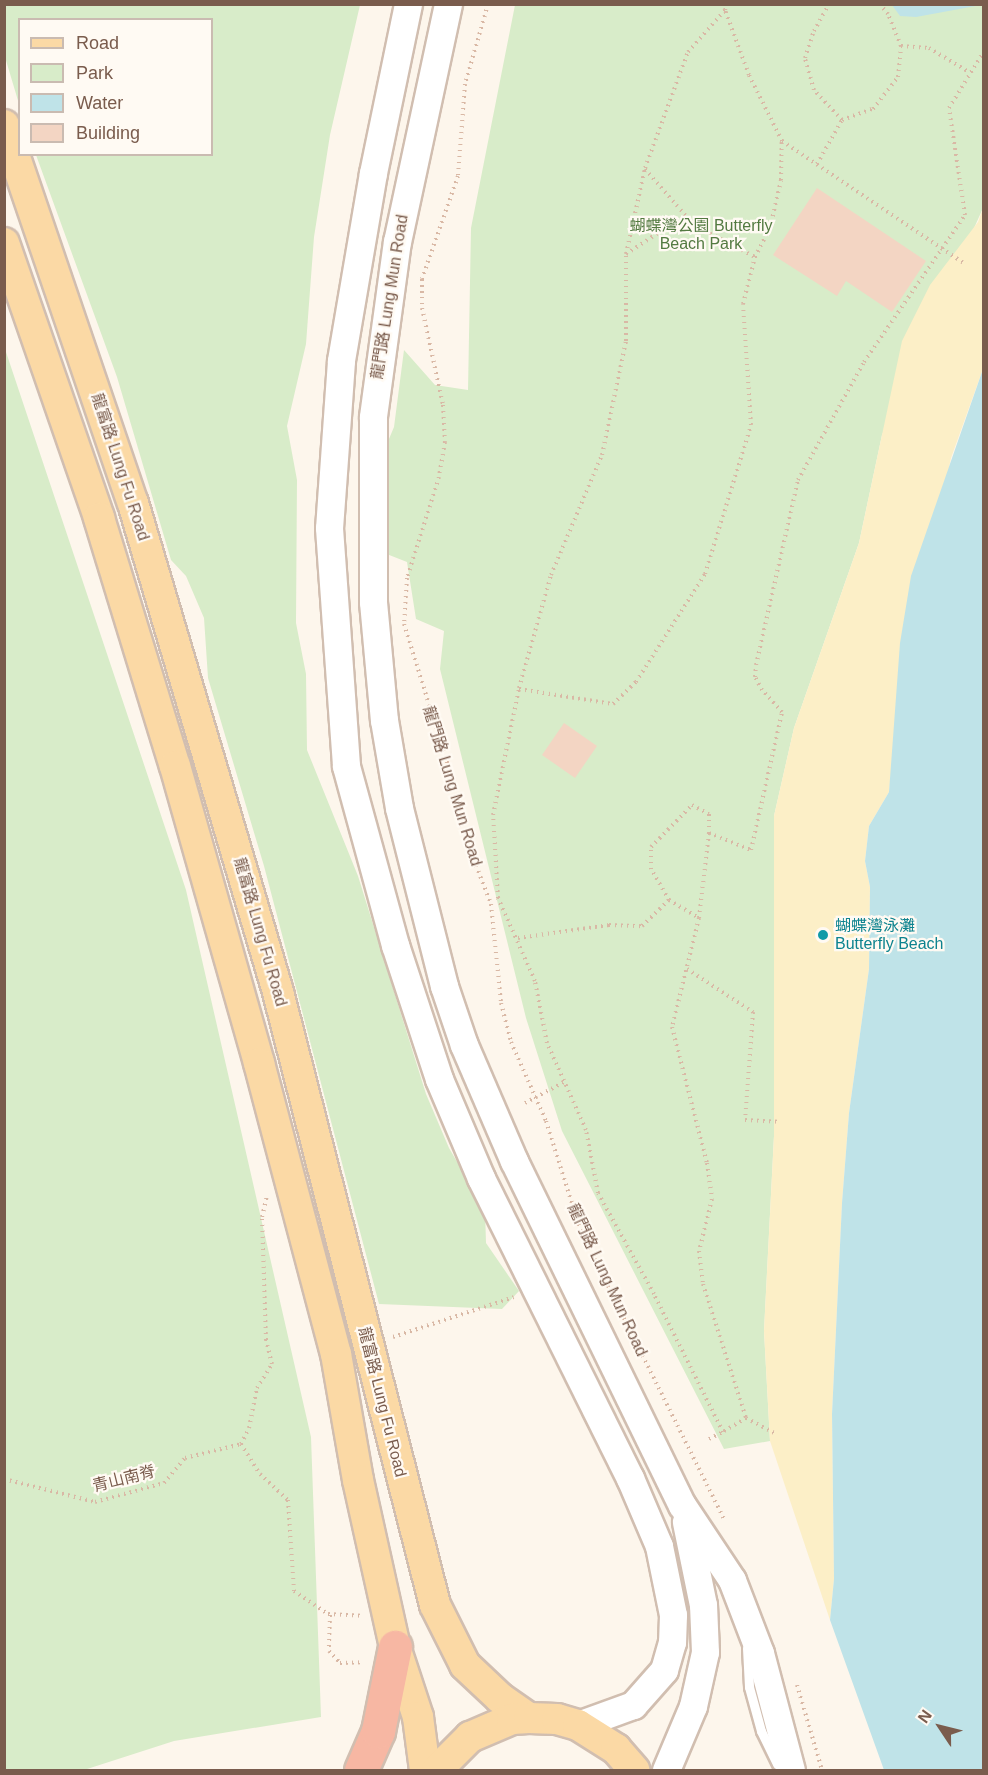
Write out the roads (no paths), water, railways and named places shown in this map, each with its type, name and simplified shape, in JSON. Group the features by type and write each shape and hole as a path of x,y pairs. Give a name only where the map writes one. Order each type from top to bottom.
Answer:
{"highway":[{"path":"361,1770 378,1731 383,1653"}],"main road":[{"path":"408,4 373,173 341,362 329,528 334,647 346,766 385,912 439,1079 499,1215 650,1521 670,1593 673,1622 669,1655 655,1684 633,1705 578,1725"},
{"name":"龍門路 Lung Mun Road","path":"448,4 397,241 373,417 370,537 384,720 399,808 424,912 464,1045 514,1161 682,1504 732,1580 744,1607 776,1704 791,1770"},
{"name":"龍富路 Lung Fu Road","path":"4,125 133,503 278,992 435,1605 465,1665 500,1698 529,1718"},
{"name":"龍富路 Lung Fu Road","path":"4,243 109,552 259,1063 336,1354 358,1480 383,1653 418,1717 425,1770"},
{"path":"666,1770 693,1706 705,1652 702,1596 682,1504"},
{"path":"436,1770 470,1737 512,1719 529,1718 557,1719 578,1725 616,1749 634,1770"}],"lane":[{"path":"744,1607 749,1687 761,1731 780,1770"}],"water":[{"path":"892,5 981,5 916,17 900,16"},
{"path":"983,369 983,1770 884,1770 830,1620 834,1579 832,1414 842,1203 849,1113 869,969 870,887 865,861 869,826 889,792 900,643 911,576"}],"place":[{"name":"蝴蝶灣泳灘 Butterfly Beach","path":"823,935"}],"park label":[{"name":"蝴蝶灣公園 Butterfly Beach Park","path":"701,235"}]}
